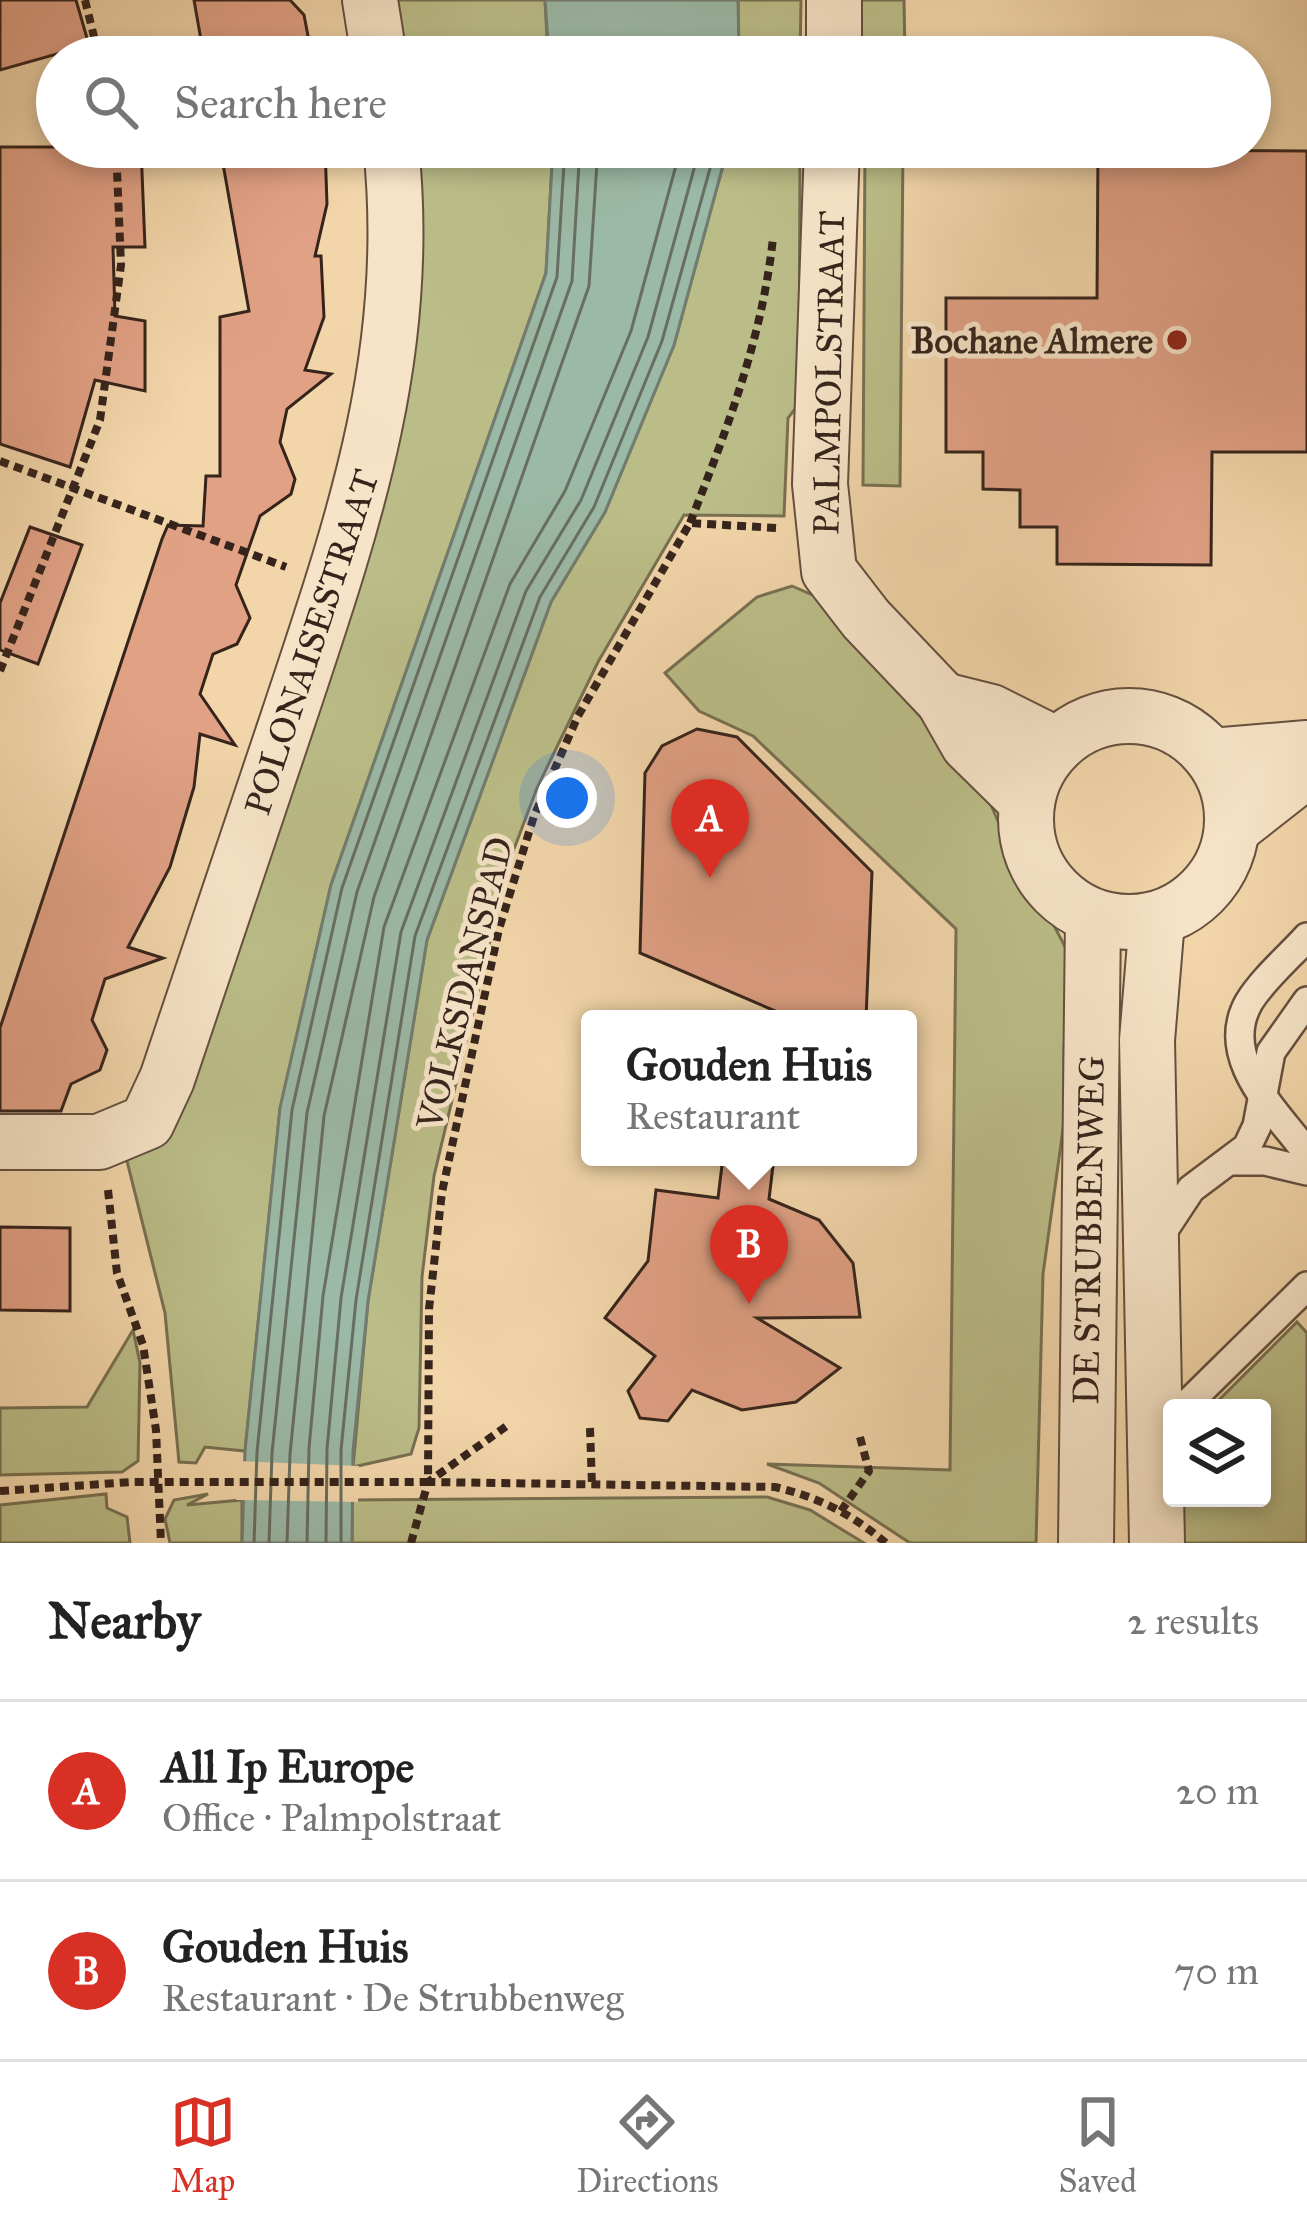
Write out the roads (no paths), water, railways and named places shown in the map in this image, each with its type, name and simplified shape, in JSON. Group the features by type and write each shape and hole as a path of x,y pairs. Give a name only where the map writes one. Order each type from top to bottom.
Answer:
{"street":[{"path":"370,0 376,36"},
{"path":"834,0 834,36"},
{"name":"POLONAISESTRAAT","path":"0,1142 123,1132 167,1079 333,584 383,404 396,258 392,168"},
{"name":"PALMPOLSTRAAT","path":"831,168 821,530 829,571 866,620 943,700 968,745 1027,802"},
{"name":"PALMPOLSTRAAT","path":"943,700 991,712 1058,745"},
{"path":"1138,716 1166,722 1212,756 1229,790 1234,828 1226,858 1209,886 1186,907 1157,920 1125,924 1094,917 1048,884 1026,831 1027,802 1037,770 1081,727 1138,716"},
{"path":"1212,756 1307,748"},
{"path":"1234,828 1307,770"},
{"name":"DE STRUBBENWEG","path":"1086,1543 1094,917"},
{"name":"DE STRUBBENWEG","path":"1157,920 1148,1040 1155,1245 1168,1399"},
{"name":"DE STRUBBENWEG","path":"1157,1543 1163,1490"}],"lane":[{"path":"1307,938 1250,1001 1240,1028 1242,1060 1307,1153"},
{"path":"1155,1245 1191,1189 1247,1148 1271,1052 1307,1001"},
{"path":"1231,1161 1265,1161 1307,1171"},
{"path":"1198,1399 1307,1286"}],"water":[{"path":"545,0 738,0 739,36 548,36"},
{"path":"552,168 722,168 674,345 605,512 551,602 427,940 368,1301 353,1451 352,1543 242,1543 245,1451 280,1108 331,885 546,273"}],"place":[{"name":"Bochane Almere","path":"1177,340"},
{"name":"All Ip Europe","path":"710,878"},
{"name":"Gouden Huis","path":"749,1304"}]}
